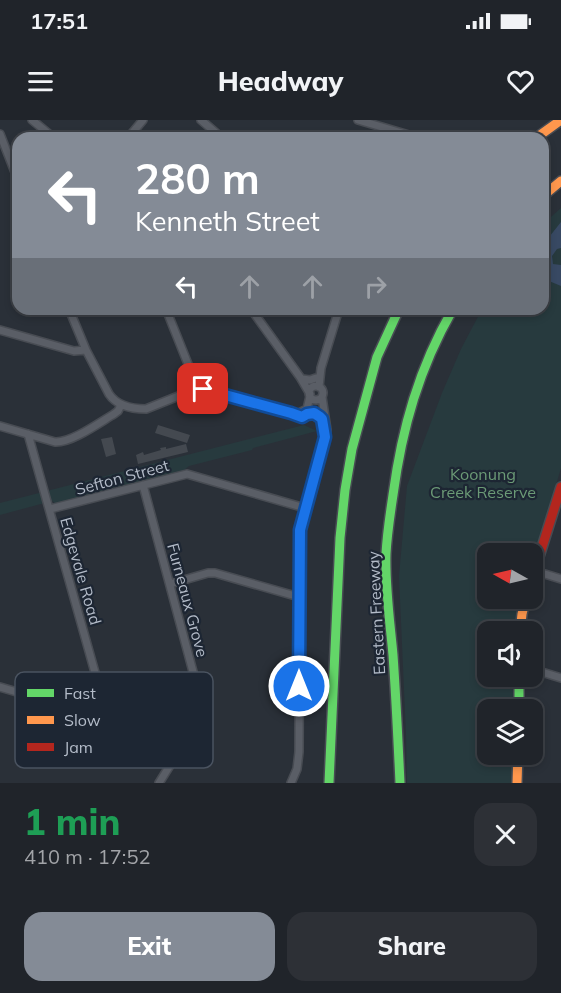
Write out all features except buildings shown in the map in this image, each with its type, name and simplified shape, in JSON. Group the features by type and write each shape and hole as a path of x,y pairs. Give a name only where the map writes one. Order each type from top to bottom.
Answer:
{"main road":[{"path":"544,132 561,120"},
{"path":"549,191 561,181"},
{"name":"Eastern Freeway","path":"329,783 340,538 345,490 352,449 377,357 396,315"},
{"name":"Eastern Freeway","path":"400,783 386,568 389,525 399,456 414,396 426,363 449,315"},
{"path":"543,546 561,487"},
{"path":"517,783 518,765"}],"street":[{"path":"32,120 47,132"},
{"path":"133,132 143,120"},
{"path":"201,120 215,132"},
{"path":"358,120 398,132"},
{"path":"0,134 12,165"},
{"path":"71,315 86,350 109,394 121,405 146,409 196,389 210,390 302,417 307,414 316,414 322,419"},
{"path":"168,315 196,389"},
{"path":"255,315 301,378 315,393 327,426 300,530 299,752 297,769 291,783"},
{"path":"307,414 337,315"},
{"path":"0,330 74,351 86,350"},
{"path":"321,368 316,378 315,393 325,437"},
{"path":"301,378 310,380 316,378"},
{"path":"291,413 305,411 315,393"},
{"path":"0,426 55,442 66,441 114,414 121,405"},
{"name":"Edgevale Road","path":"28,434 95,672"},
{"name":"Sefton Street","path":"50,509 185,474 305,508"},
{"name":"Furneaux Grove","path":"143,485 194,672"},
{"path":"170,584 215,573 299,597"},
{"path":"543,576 561,579"},
{"path":"543,672 561,678"},
{"path":"0,687 15,691"},
{"name":"Furneaux Grove","path":"159,783 168,768"}],"green space":[{"name":"Koonung Creek Reserve","path":"561,208 561,468 539,543 477,543 477,609 519,609 516,621 477,621 477,687 514,687 514,699 477,699 477,765 513,765 513,783 407,783 399,576 407,486 442,393 479,315 549,315 549,219"},
{"path":"304,425 317,431 189,466 183,471 62,503 56,504 52,501 0,515 0,503"}],"water":[{"path":"561,222 561,248 557,249 552,256 553,264 561,265 561,286 549,281 549,237"}],"traffic: fast":[{"path":"329,783 340,538 345,490 352,449 377,357 396,315"},
{"path":"400,783 386,579 388,532 401,446 407,422 421,376 450,315"},
{"path":"519,687 519,699"}],"traffic: slow":[{"path":"544,132 561,120"},
{"path":"549,191 561,181"},
{"path":"521,621 523,609"},
{"path":"517,783 518,765"}],"traffic: jam":[{"path":"543,544 561,487"}],"route":[{"path":"203,389 296,416 302,417 314,413 322,419 325,437 300,530 299,686"}]}
